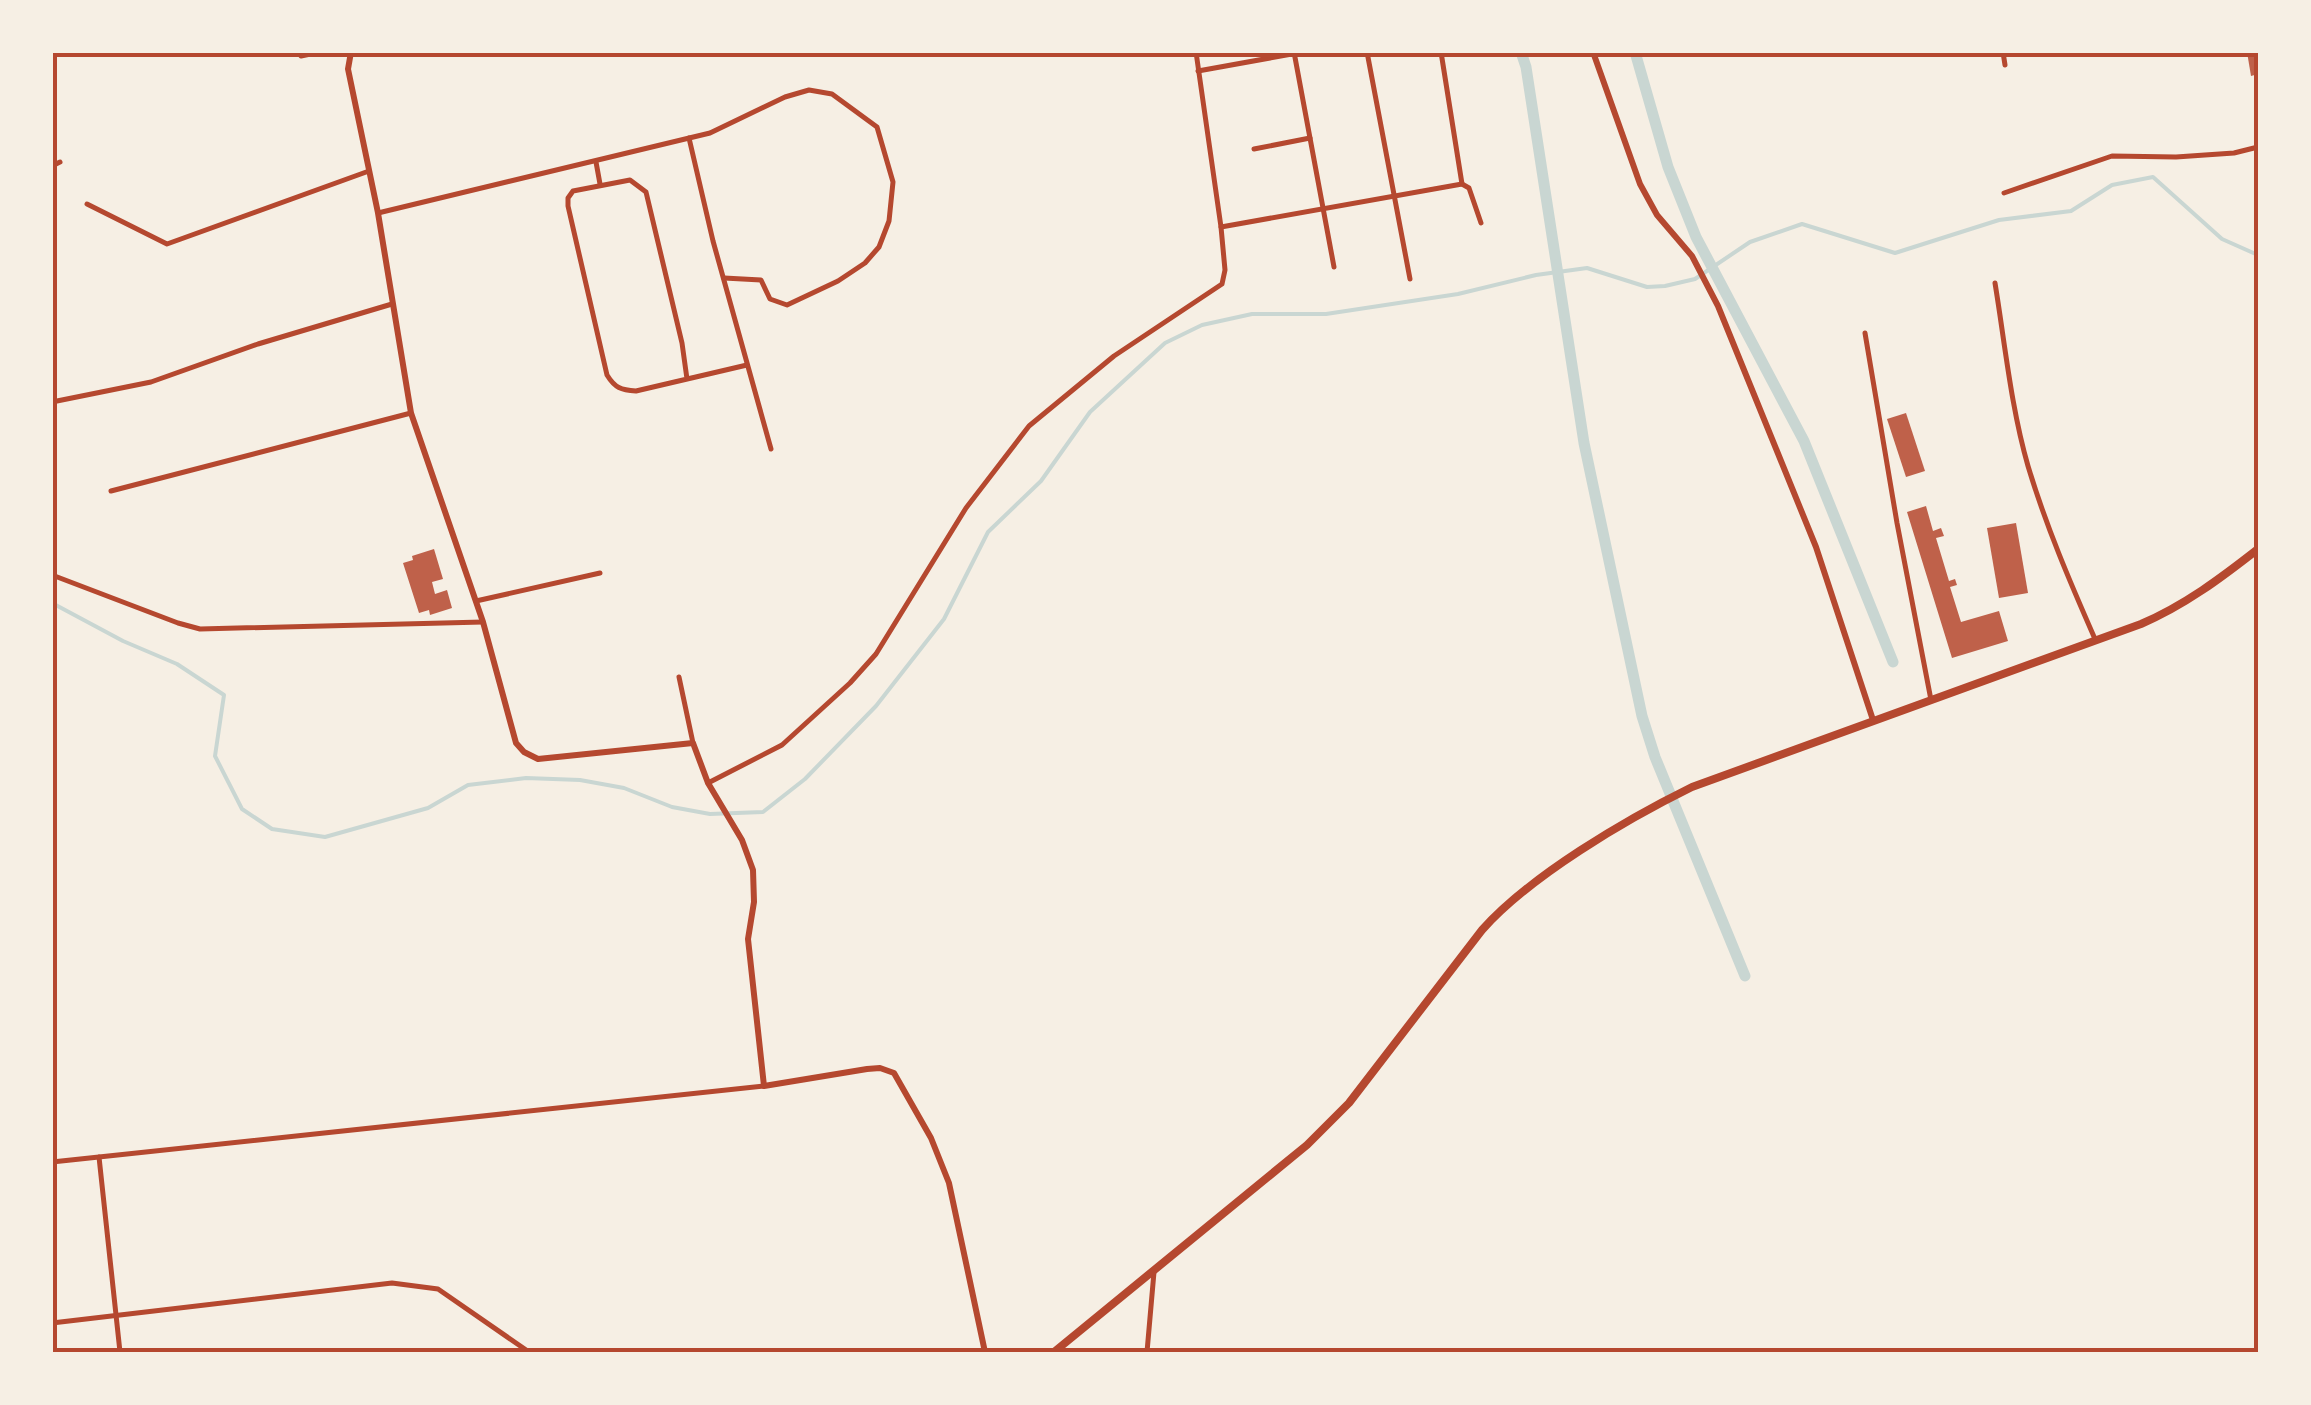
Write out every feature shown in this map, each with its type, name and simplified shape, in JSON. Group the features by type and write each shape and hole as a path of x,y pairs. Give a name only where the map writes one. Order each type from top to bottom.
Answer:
{"main road":[{"path":"1054,1352 1306,1145 1349,1103 1503,906 1655,805 1692,787 2171,611 2258,549"}],"street":[{"path":"298,52 301,56 320,52"},
{"path":"708,782 782,745 850,683 876,654 966,508 1030,426 1114,356 1222,284 1225,270 1196,52"},
{"path":"1197,71 1303,52"},
{"path":"1366,52 1410,279"},
{"path":"1440,52 1462,184"},
{"path":"1593,52 1640,184 1656,215 1692,256 1718,306 1816,547 1873,720"},
{"path":"2002,52 2005,65"},
{"path":"1294,53 1334,267"},
{"path":"347,54 411,413 484,622 516,743 530,757 538,759 693,743"},
{"path":"378,212 689,138 726,127 785,97 810,90 832,94 877,127 893,182 889,221 879,247 865,263 838,281 787,305 770,299 761,280 724,278"},
{"path":"689,138 770,449"},
{"path":"1254,149 1310,138"},
{"path":"2004,193 2112,156 2176,157 2258,147"},
{"path":"596,161 600,184"},
{"path":"52,166 60,162"},
{"path":"86,204 167,244 368,171"},
{"path":"687,379 646,192 630,180 573,191 568,206 607,375 621,390 636,391 747,365"},
{"path":"1220,226 1462,184 1469,188 1482,223"},
{"path":"1995,283 2027,464 2062,564 2096,641"},
{"path":"52,402 151,382 258,344 392,304"},
{"path":"1865,333 1932,700"},
{"path":"112,491 411,413"},
{"path":"476,601 600,573"},
{"path":"52,575 178,624 200,628 484,622"},
{"path":"679,677 693,743 708,782 750,857 754,888 748,939 764,1086"},
{"path":"52,1162 764,1086 880,1068 894,1073 931,1138 949,1183 985,1352"},
{"path":"99,1157 120,1352"},
{"path":"1147,1352 1154,1272"},
{"path":"52,1323 392,1283 419,1284 438,1289 529,1352"}],"building":[{"path":"2247,52 2258,52 2258,74 2251,76"},
{"path":"1906,413 1925,471 1906,477 1887,419"},
{"path":"1926,506 1933,531 1941,528 1944,536 1936,538 1949,581 1955,579 1957,585 1950,587 1961,622 1999,611 2008,641 1952,658 1907,512"},
{"path":"2016,523 2028,593 1999,598 1987,528"},
{"path":"434,549 443,579 432,582 435,594 447,590 452,608 430,615 429,610 419,613 403,563"}],"waterway":[{"path":"1521,52 1584,443 1642,716 1655,757 1745,976"},
{"path":"1635,52 1668,167 1696,237 1804,441 1893,662"},
{"path":"52,603 123,641 177,664 224,695 215,756 242,809 272,829 325,837 428,808 468,785 526,778 580,780 624,788 672,807 710,814 763,812 805,779 876,706 944,619 988,532 1041,481 1090,412 1165,343 1202,325 1252,314 1326,314 1458,294 1536,275 1587,268 1647,287 1665,286 1695,279 1750,242 1802,224 1895,253 1999,220 2071,211 2112,185 2153,177 2222,239 2258,255"}]}
